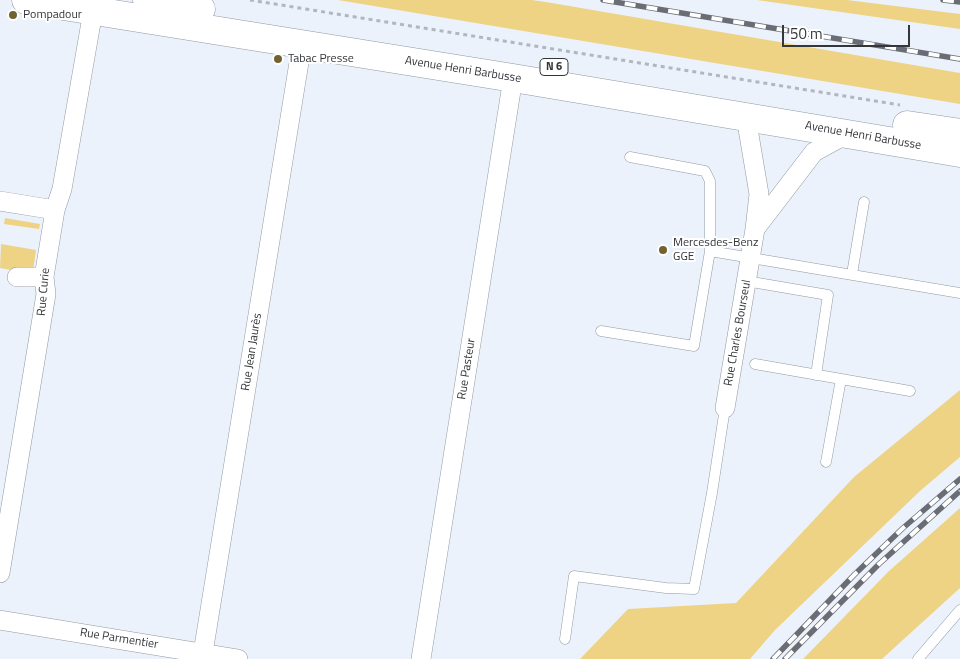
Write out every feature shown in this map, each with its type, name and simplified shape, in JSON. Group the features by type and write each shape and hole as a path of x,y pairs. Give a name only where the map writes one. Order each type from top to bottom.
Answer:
{"main road":[{"name":"Avenue Henri Barbusse","path":"26,0 513,78 960,153"},
{"name":"Avenue Henri Barbusse","path":"147,0 960,133"}],"street":[{"name":"Rue Curie","path":"0,573 46,294 44,277 55,210 62,189 93,11"},
{"name":"Rue Jean Jaurès","path":"203,656 302,44"},
{"name":"Rue Pasteur","path":"421,659 513,78"},
{"name":"Rue Charles Bourseul","path":"725,408 755,229 759,194 746,117"},
{"name":"Rue Charles Bourseul","path":"755,229 814,152 847,134"},
{"path":"0,200 55,210"},
{"path":"17,277 44,277"},
{"name":"Rue Parmentier","path":"0,620 203,656 238,659"}],"lane":[{"path":"601,331 694,346 710,251 710,181 705,171 630,157"},
{"path":"852,274 864,202"},
{"path":"710,251 960,293"},
{"path":"746,281 828,294 816,374"},
{"path":"755,364 910,391"},
{"path":"826,462 841,379"},
{"path":"565,639 574,576 666,588 694,589 712,493 725,408"},
{"path":"918,659 960,610"}],"path":[{"path":"250,0 906,105"}],"shaded area":[{"path":"338,0 532,0 546,2 960,73 960,104"},
{"path":"757,0 847,0 960,14 960,29"},
{"path":"5,218 40,224 39,229 4,224"},
{"path":"1,244 36,250 33,271 28,273 0,268"},
{"path":"960,390 960,457 920,491 775,630 750,659 580,659 628,609 736,603 854,477"},
{"path":"960,508 960,588 882,659 803,659 889,571"}],"railway":[{"path":"603,0 960,59"},
{"path":"943,0 960,2"},
{"path":"773,659 855,574 903,528 960,479"},
{"path":"785,659 879,564 960,491"}],"place":[{"name":"Pompadour","path":"13,15"},
{"name":"Tabac Presse","path":"278,59"},
{"name":"Mercesdes-Benz GGE","path":"663,250"}]}
